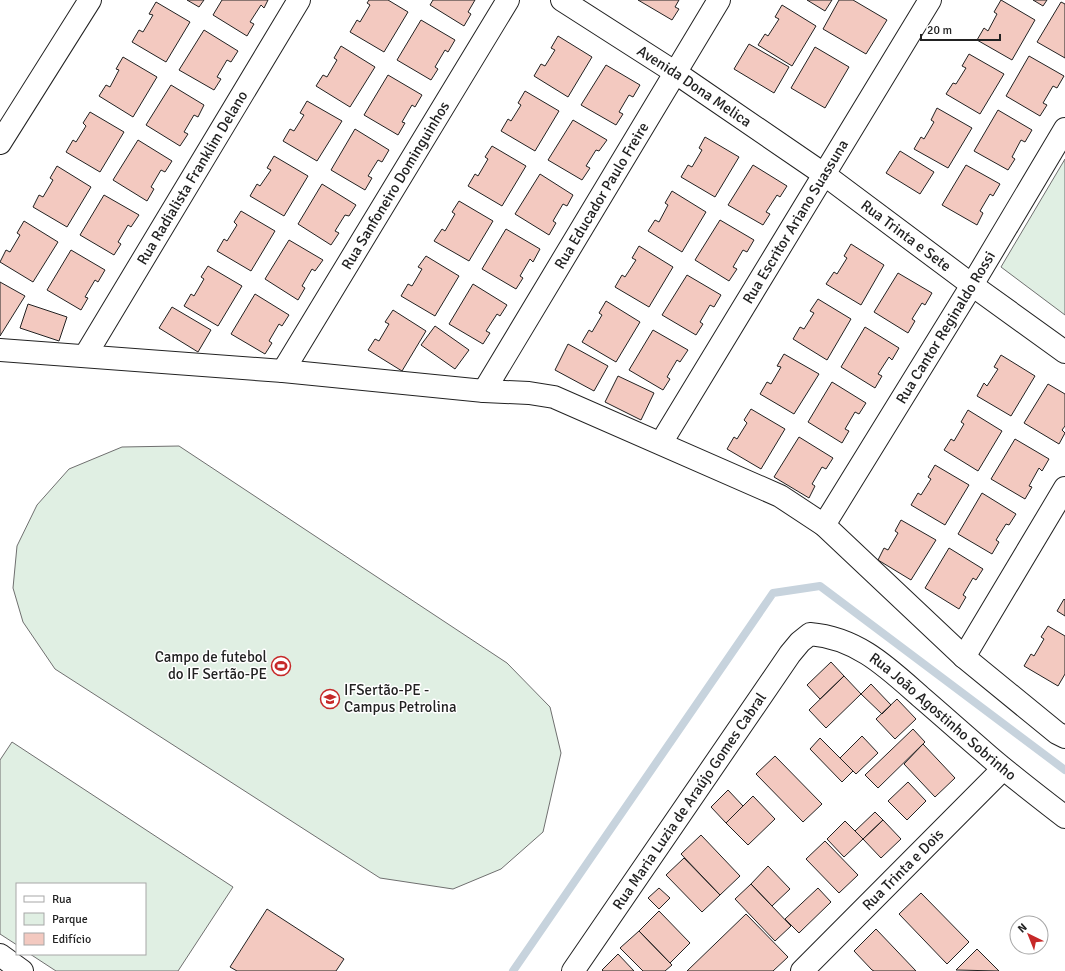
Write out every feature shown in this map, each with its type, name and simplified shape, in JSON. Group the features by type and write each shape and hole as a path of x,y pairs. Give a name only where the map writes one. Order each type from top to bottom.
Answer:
{"street":[{"path":"0,143 90,0"},
{"name":"Rua Radialista Franklim Delano","path":"85,356 299,0"},
{"name":"Rua Sanfoneiro Dominguinhos","path":"283,371 508,0"},
{"name":"Avenida Dona Melica","path":"562,0 676,73 825,174"},
{"name":"Rua Educador Paulo Freire","path":"484,391 719,0"},
{"name":"Rua Escritor Ariano Suassuna","path":"661,443 930,0"},
{"name":"Rua Cantor Reginaldo Rossi","path":"824,525 972,285 1065,129"},
{"name":"Rua Trinta e Sete","path":"825,174 972,285 1065,352"},
{"path":"0,350 283,371 484,391 529,393 554,398 661,443 780,496 824,525 964,657 1057,733 1065,737"},
{"path":"964,657 1065,488"},
{"name":"Rua João Agostinho Sobrinho","path":"810,634 841,640 862,650 886,666 1003,769 1065,817"},
{"name":"Rua Maria Luzia de Araújo Gomes Cabral","path":"573,971 790,654 800,642 810,634"},
{"name":"Rua Trinta e Dois","path":"802,971 1003,769"},
{"path":"0,955 22,971"}],"green space":[{"path":"1065,159 1065,315 1001,267"},
{"name":"Campo de futebol do IF Sertão-PE","path":"179,446 507,663 550,707 561,753 543,832 501,869 453,889 380,878 55,669 23,622 13,588 17,546 37,505 69,469 122,447"},
{"path":"12,742 233,887 178,971 56,971 32,955 146,955 146,883 16,883 16,944 0,934 0,760"}],"building":[{"path":"187,0 204,0 199,7"},
{"path":"222,0 268,0 264,8 261,5 250,22 254,24 247,36 213,15"},
{"path":"369,0 388,0 408,12 384,52 350,32 357,20 360,22 370,5 367,3"},
{"path":"433,0 475,0 468,12 471,14 464,26 430,5"},
{"path":"638,0 679,0 675,7 679,9 672,20"},
{"path":"807,0 832,0 825,11"},
{"path":"839,0 853,0 887,20 866,54 823,29"},
{"path":"1001,0 1035,20 1012,60 977,40 984,28 988,31 997,14 994,12"},
{"path":"1033,0 1047,0 1043,6"},
{"path":"156,2 190,22 166,62 132,42 139,30 143,32 153,15 149,14"},
{"path":"1061,2 1065,4 1065,58 1037,42"},
{"path":"782,5 816,26 792,66 758,45 765,34 768,36 779,19 775,17"},
{"path":"421,20 455,40 448,52 445,50 435,67 438,69 431,80 397,60"},
{"path":"204,30 238,51 231,62 227,60 217,77 221,79 214,90 179,70"},
{"path":"558,36 592,57 568,97 534,76 541,64 545,66 555,50 551,48"},
{"path":"749,44 789,67 774,93 734,69"},
{"path":"341,46 375,67 350,107 316,86 323,75 327,77 337,60 334,58"},
{"path":"815,47 849,67 825,108 791,88"},
{"path":"969,54 1004,74 980,114 946,94 953,83 956,84 966,68 962,66"},
{"path":"1029,56 1064,76 1057,88 1053,86 1043,103 1047,105 1040,116 1006,96"},
{"path":"123,57 157,77 133,117 99,96 106,85 110,87 119,70 116,69"},
{"path":"606,65 640,85 633,97 629,95 619,112 623,114 616,125 581,105"},
{"path":"388,75 422,95 415,107 412,105 402,122 405,123 398,135 364,115"},
{"path":"171,85 204,105 198,117 194,115 184,132 188,134 180,146 146,125"},
{"path":"525,91 559,111 535,151 501,131 508,119 511,121 521,105 518,103"},
{"path":"307,101 342,121 317,161 283,141 290,129 294,131 304,115 300,113"},
{"path":"937,108 972,128 948,168 914,149 921,137 924,139 934,122 931,120"},
{"path":"998,110 1032,130 1025,142 1021,140 1012,157 1015,159 1008,170 974,151"},
{"path":"90,112 124,132 100,172 66,152 73,140 76,142 86,126 83,123"},
{"path":"573,120 607,140 599,151 596,150 586,166 590,168 582,180 548,160"},
{"path":"355,129 389,150 382,162 378,160 368,176 372,178 365,190 331,170"},
{"path":"705,137 739,157 715,197 681,177 688,165 692,167 702,150 699,148"},
{"path":"138,140 172,161 165,172 161,170 151,187 154,189 147,201 113,180"},
{"path":"492,146 526,166 502,206 468,186 475,174 478,176 488,159 485,157"},
{"path":"900,151 934,172 920,194 886,173"},
{"path":"274,156 308,176 284,216 250,196 257,184 260,186 271,170 267,168"},
{"path":"753,165 787,186 780,197 777,195 766,212 770,214 763,225 728,205"},
{"path":"966,165 1000,184 993,196 990,194 980,211 983,213 977,225 942,205"},
{"path":"57,166 91,187 67,227 33,207 39,195 43,197 53,180 50,178"},
{"path":"540,174 573,195 567,206 563,204 553,221 556,223 549,235 515,214"},
{"path":"322,184 356,205 349,216 345,215 335,231 339,233 331,245 298,224"},
{"path":"672,191 706,212 682,252 648,231 655,220 659,222 668,205 665,203"},
{"path":"104,195 139,215 131,227 128,225 118,242 121,244 114,255 80,235"},
{"path":"459,201 493,221 469,261 434,241 442,229 445,231 455,214 452,212"},
{"path":"241,211 275,231 251,271 217,251 224,239 227,241 237,225 234,222"},
{"path":"720,220 754,240 747,252 743,250 733,267 737,269 729,281 695,260"},
{"path":"24,221 58,242 33,282 0,262 6,250 10,252 20,235 17,233"},
{"path":"506,229 540,249 533,262 530,259 520,276 523,278 516,289 482,269"},
{"path":"289,240 323,260 315,271 312,269 302,286 305,288 298,300 265,279"},
{"path":"851,244 884,265 861,305 826,284 834,272 837,274 847,258 844,256"},
{"path":"639,246 673,267 649,307 615,287 622,275 625,277 636,260 632,258"},
{"path":"71,250 105,270 98,282 95,280 85,297 88,298 81,310 47,290"},
{"path":"426,256 459,276 435,316 401,296 408,284 412,286 422,269 418,267"},
{"path":"208,266 242,286 218,326 184,306 191,294 194,296 204,279 201,277"},
{"path":"898,273 932,293 925,305 922,303 912,319 915,321 908,333 874,312"},
{"path":"687,275 721,295 714,307 710,305 700,322 703,324 696,335 662,315"},
{"path":"0,282 25,296 0,336"},
{"path":"473,284 507,305 500,316 497,314 486,331 490,333 483,344 449,324"},
{"path":"255,294 289,315 282,326 279,324 269,341 272,343 265,354 231,334"},
{"path":"818,299 851,319 827,360 793,339 800,327 804,329 814,313 810,311"},
{"path":"606,301 640,322 616,362 582,342 589,330 592,332 602,315 599,313"},
{"path":"28,304 67,317 59,341 20,328"},
{"path":"172,307 211,330 198,352 159,328"},
{"path":"393,310 426,331 402,371 368,350 375,339 379,341 389,324 385,322"},
{"path":"435,326 469,350 455,369 421,345"},
{"path":"865,327 899,348 892,360 889,357 878,374 882,376 875,388 841,367"},
{"path":"653,330 688,350 680,362 677,360 667,377 670,379 663,390 629,370"},
{"path":"568,344 608,366 594,391 555,370"},
{"path":"784,354 819,374 794,414 760,394 767,382 771,384 781,367 777,366"},
{"path":"1001,355 1035,376 1011,416 977,396 984,383 987,386 998,369 994,367"},
{"path":"618,376 654,393 641,420 605,402"},
{"path":"832,382 866,403 859,414 855,412 845,429 849,431 842,443 808,422"},
{"path":"1048,384 1065,394 1065,426 1062,430 1065,433 1059,444 1024,423"},
{"path":"751,409 785,429 761,469 727,449 734,437 737,439 747,423 744,420"},
{"path":"968,410 1002,431 978,471 944,450 951,439 954,441 964,424 961,422"},
{"path":"799,437 833,458 826,469 822,467 812,484 815,486 809,498 774,477"},
{"path":"1015,439 1049,459 1042,471 1039,468 1029,486 1032,487 1025,499 991,479"},
{"path":"935,465 969,485 945,525 911,505 918,493 921,495 931,479 928,477"},
{"path":"982,493 1016,514 1009,525 1006,524 996,540 999,542 992,554 958,534"},
{"path":"901,520 936,540 911,580 878,560 884,548 888,550 898,533 895,531"},
{"path":"949,548 983,569 976,580 973,578 963,595 966,597 959,609 925,588"},
{"path":"1064,599 1065,600 1065,616 1057,611"},
{"path":"1048,626 1065,636 1065,674 1058,686 1024,666 1031,654 1034,656 1044,639 1041,637"},
{"path":"831,662 844,676 820,699 807,685"},
{"path":"844,676 861,694 826,728 809,710"},
{"path":"871,684 891,705 882,714 861,694"},
{"path":"897,699 916,719 895,739 876,719"},
{"path":"913,729 925,742 878,788 865,775"},
{"path":"862,736 878,753 856,774 840,758"},
{"path":"820,738 853,771 842,782 810,749"},
{"path":"923,744 955,778 935,797 904,764"},
{"path":"775,756 822,804 803,822 756,774"},
{"path":"908,782 926,801 907,820 888,801"},
{"path":"728,790 743,806 726,823 711,807"},
{"path":"753,796 775,819 748,845 726,823"},
{"path":"875,812 883,820 863,839 855,831"},
{"path":"883,820 901,839 881,858 863,839"},
{"path":"845,821 863,839 844,857 827,839"},
{"path":"701,835 740,876 720,895 681,854"},
{"path":"825,841 858,875 839,893 806,859"},
{"path":"684,858 720,895 702,912 666,875"},
{"path":"768,866 790,889 772,906 751,884"},
{"path":"751,884 791,926 775,941 735,899"},
{"path":"659,888 670,898 659,909 648,898"},
{"path":"818,888 831,902 799,933 785,919"},
{"path":"921,893 969,942 947,964 899,914"},
{"path":"267,909 344,959 336,971 237,971 230,967"},
{"path":"659,911 690,943 670,963 639,931"},
{"path":"746,914 788,957 773,971 687,971"},
{"path":"876,929 916,971 872,970 854,951"},
{"path":"639,931 672,965 665,971 643,971 620,948"},
{"path":"977,949 999,971 956,970"},
{"path":"618,954 634,971 602,970"}],"waterway":[{"path":"513,971 773,593 820,586 1065,770"}],"place":[{"name":"Campo de futebol do IF Sertão-PE","path":"281,666"},
{"name":"IFSertão-PE - Campus Petrolina","path":"330,699"}]}
